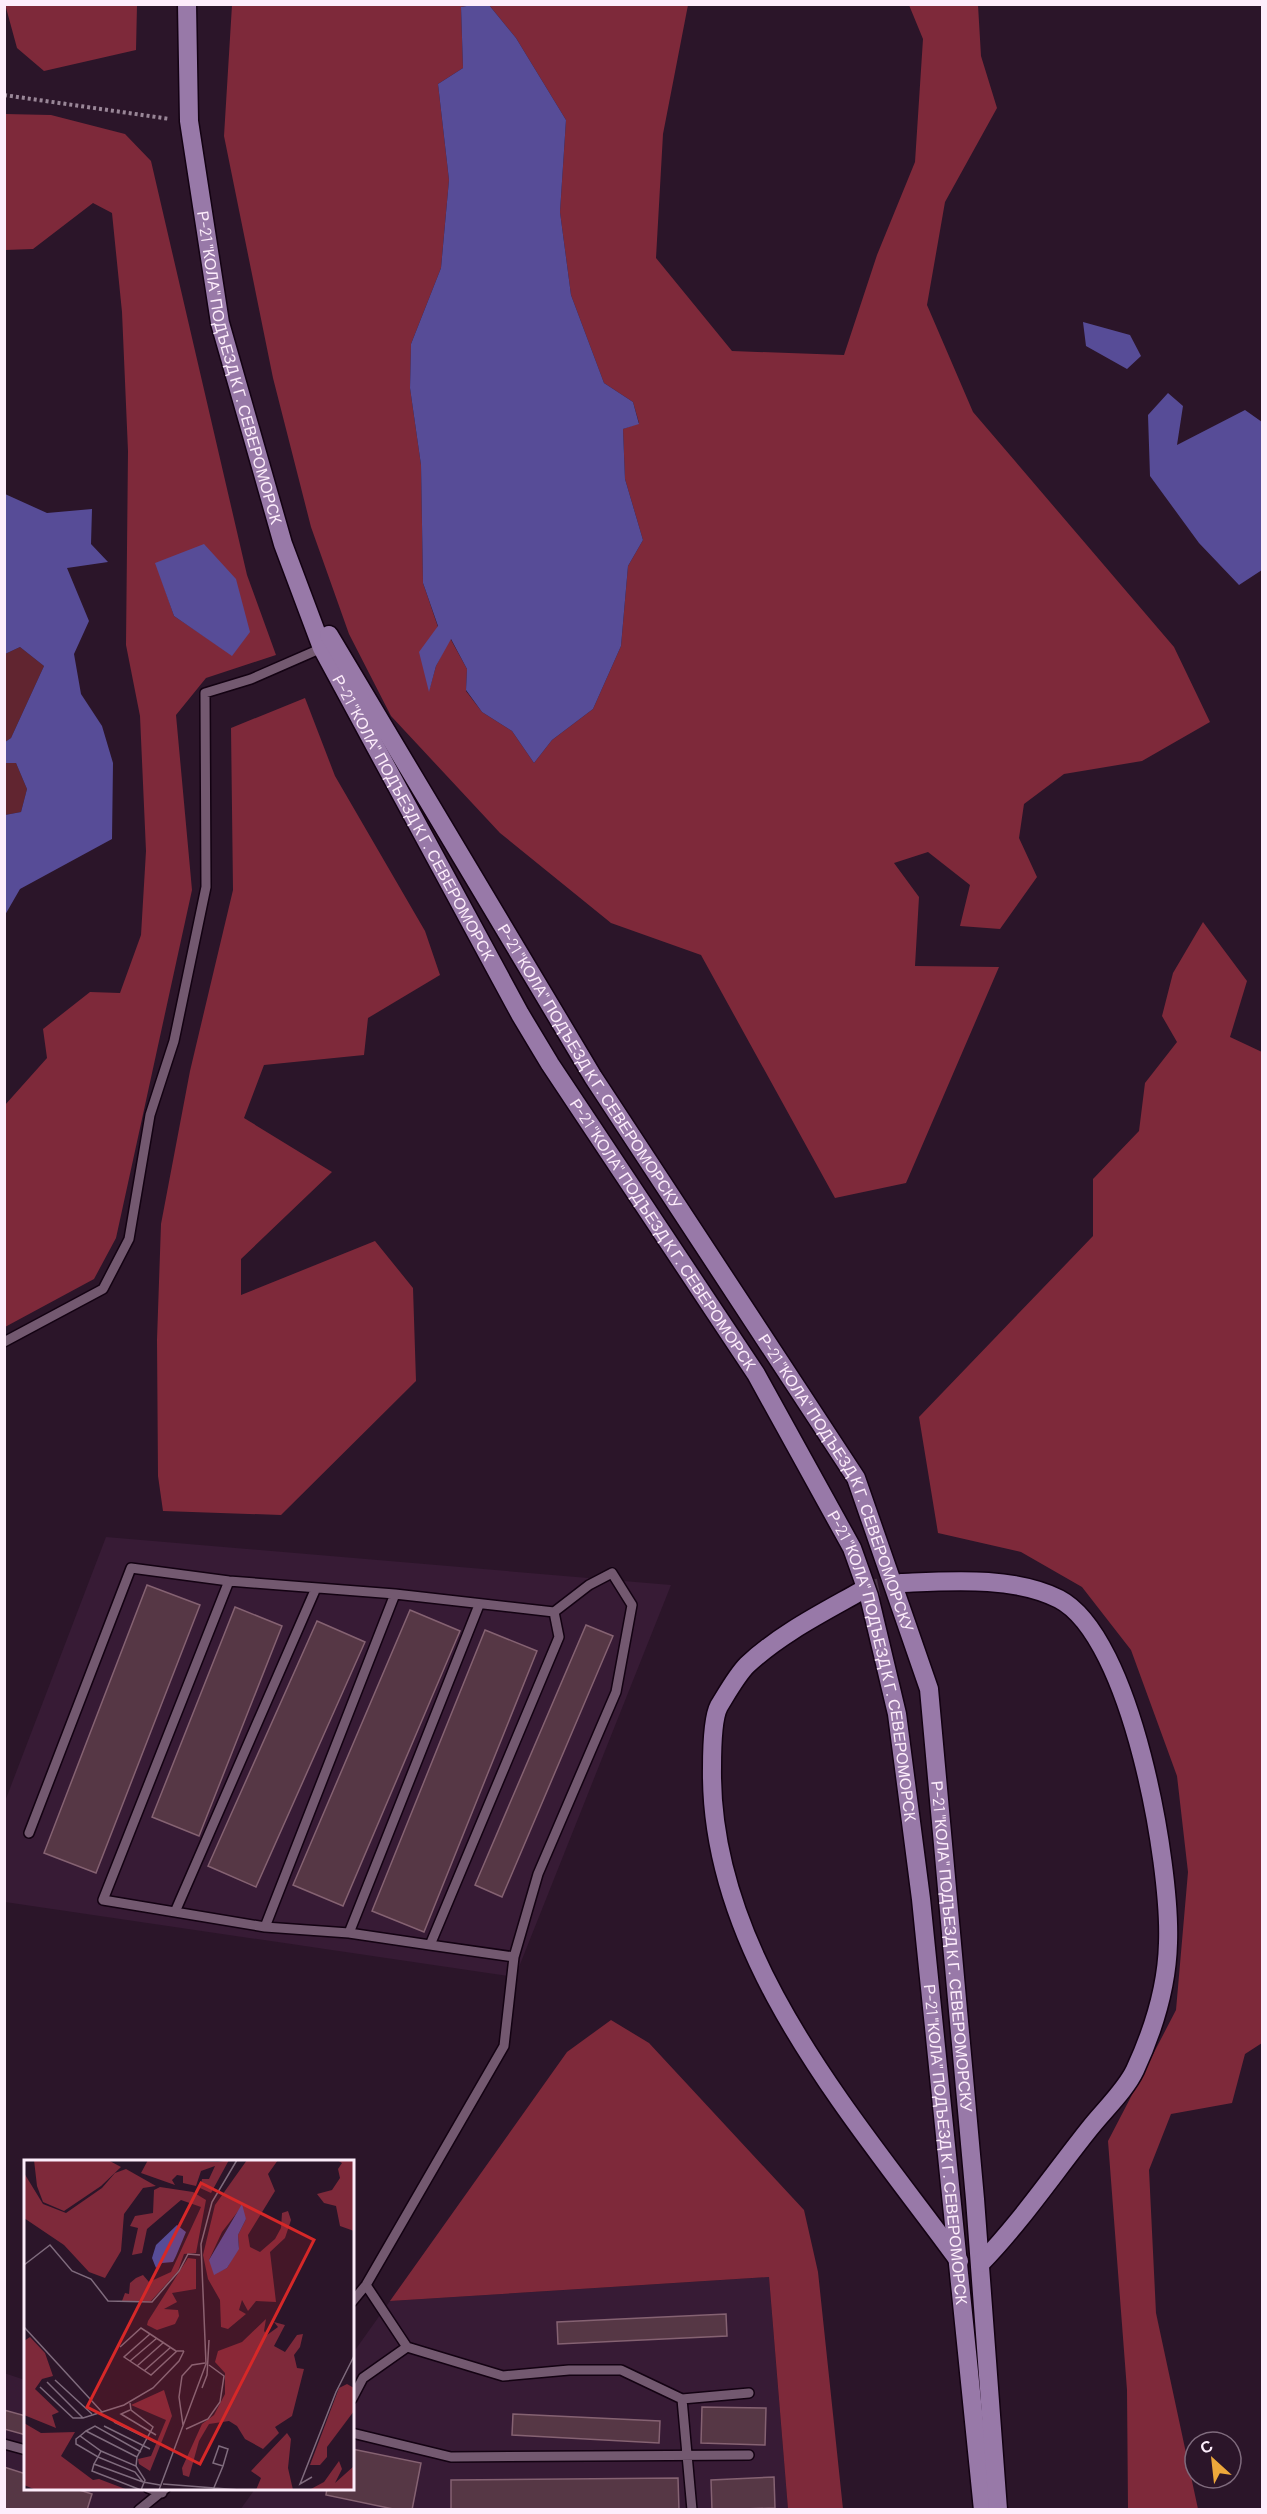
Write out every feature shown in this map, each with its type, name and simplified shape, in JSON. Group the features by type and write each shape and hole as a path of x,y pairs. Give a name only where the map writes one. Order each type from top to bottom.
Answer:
{"main road":[{"name":"Р-21 \"КОЛА\" ПОДЪЕЗД К Г. СЕВЕРОМОРСК","path":"187,4 189,121 220,323 283,544 322,648 520,1014 550,1064 756,1374 852,1548 869,1596 897,1714 921,1899 946,2153 960,2262 967,2366 983,2510"},
{"name":"Р-21 \"КОЛА\" ПОДЪЕЗД К Г. СЕВЕРОМОРСКУ","path":"297,582 593,1077 856,1478 929,1689 981,2263 998,2510"},
{"path":"901,1583 967,1581 1034,1589 1060,1600 1086,1623 1108,1655 1132,1727 1157,1820 1164,1873 1168,1942 1161,1996 1134,2072 981,2263"},
{"path":"861,1591 803,1623 746,1666 717,1708 712,1749 712,1805 737,1914 779,2007 833,2089 960,2262"}],"lane":[{"path":"4,1342 103,1289 129,1239 150,1115 174,1041 206,887 205,693 251,679 322,648"},
{"path":"29,1833 131,1568 229,1581 395,1594 554,1612 589,1585 612,1573 632,1605 616,1692 538,1874 514,1957 504,2046 366,2285 354,2299"},
{"path":"229,1581 103,1900 265,1927 349,1933 514,1957"},
{"path":"175,1912 316,1588"},
{"path":"265,1927 395,1594"},
{"path":"349,1933 479,1605"},
{"path":"430,1944 559,1637 554,1612"},
{"path":"366,2285 407,2347 503,2376 569,2370 621,2370 682,2399 749,2393"},
{"path":"354,2396 363,2379 407,2347"},
{"path":"682,2399 685,2454 692,2510"},
{"path":"354,2433 451,2457 749,2455"},
{"path":"4,2444 24,2449"},
{"path":"139,2510 164,2491"}],"path":[{"path":"4,95 189,121"}],"shaded area":[{"path":"5,4 137,5 136,50 44,71 17,48"},
{"path":"232,5 472,5 461,7 463,68 438,84 449,180 441,268 411,344 410,388 421,465 423,583 438,627 429,691 436,666 450,638 467,669 466,691 482,712 512,731 534,763 552,740 593,709 621,646 628,566 643,540 625,479 623,429 639,423 633,402 604,383 571,295 560,212 566,120 516,38 489,5 688,5 663,134 656,258 732,351 844,355 877,255 915,162 923,39 909,5 978,5 981,56 997,108 945,202 927,305 973,412 1174,647 1210,722 1142,761 1064,774 1024,804 1019,838 1037,877 1000,929 960,926 970,885 928,852 894,863 919,897 915,966 999,967 906,1183 835,1198 701,955 611,923 500,833 391,716 349,634 311,527 273,378 224,136"},
{"path":"489,5 516,38 566,120 560,212 571,295 604,383 633,402 639,424 623,429 625,479 643,540 628,566 621,646 593,709 552,740 534,763 512,731 482,712 466,690 467,669 451,639 436,666 429,692 419,652 438,626 423,583 421,465 410,388 411,344 441,268 449,180 438,84 463,68 461,7"},
{"path":"5,114 51,115 125,134 151,161 247,575 276,655 206,678 176,715 192,890 116,1238 94,1279 5,1327 5,1105 47,1058 43,1029 90,992 120,993 141,935 146,851 140,716 126,645 128,451 122,312 112,213 93,203 33,249 5,250","holes":["156,563 232,655 174,616"]},
{"path":"1083,322 1130,335 1141,356 1127,369 1086,346"},
{"path":"1168,393 1183,406 1177,445 1245,410 1262,422 1262,570 1239,585 1199,543 1150,476 1148,415"},
{"path":"5,494 47,513 92,509 91,544 108,562 67,568 89,621 74,654 81,694 102,726 113,763 112,839 20,889 5,915 5,815 21,812 27,789 16,763 5,763 5,742 11,738 44,666 20,647 5,654"},
{"path":"204,544 236,579 250,632 232,656 174,616 155,563"},
{"path":"20,647 44,666 11,738 5,742 5,654"},
{"path":"305,698 335,776 425,931 440,975 368,1018 364,1055 264,1065 244,1118 332,1172 241,1259 241,1295 375,1241 413,1288 416,1381 281,1515 163,1511 158,1476 157,1340 161,1224 190,1071 233,890 231,728"},
{"path":"4,763 16,763 27,789 21,812 5,815"},
{"path":"1203,922 1247,981 1230,1037 1262,1052 1262,2043 1245,2054 1232,2103 1171,2114 1149,2170 1156,2313 1183,2439 1183,2490 1194,2490 1198,2509 1128,2510 1127,2390 1108,2141 1176,2010 1188,1872 1177,1776 1131,1650 1082,1587 1021,1552 938,1533 919,1417 1093,1236 1093,1179 1139,1131 1145,1083 1177,1042 1162,1016 1173,973"},
{"path":"106,1537 671,1585 515,1977 5,1902 4,1804"},
{"path":"611,2020 649,2043 804,2210 818,2272 843,2509 788,2509 769,2277 390,2301 567,2052"},
{"path":"769,2277 788,2509 240,2510 254,2490 354,2490 354,2352 390,2301"},
{"path":"4,2373 24,2380 24,2490 161,2490 144,2509 5,2509"}],"building":[{"path":"147,1585 200,1605 96,1873 44,1853"},
{"path":"235,1607 282,1626 199,1836 152,1817"},
{"path":"410,1610 460,1631 343,1906 293,1885"},
{"path":"317,1621 365,1642 256,1887 208,1866"},
{"path":"586,1625 613,1636 502,1897 475,1885"},
{"path":"485,1630 537,1651 424,1932 372,1911"},
{"path":"726,2314 727,2336 558,2344 557,2322"},
{"path":"702,2407 766,2408 765,2445 701,2443"},
{"path":"4,2410 24,2415 24,2434 4,2429"},
{"path":"513,2414 660,2421 659,2443 512,2435"},
{"path":"354,2449 421,2463 412,2510 398,2510 326,2495 327,2490 354,2490"},
{"path":"4,2467 24,2473 24,2490 79,2490 92,2494 87,2510 4,2510"},
{"path":"774,2477 775,2508 712,2510 711,2480"},
{"path":"678,2478 679,2510 451,2510 451,2480"}],"tunnel":[{"path":"861,1591 901,1583"}]}
